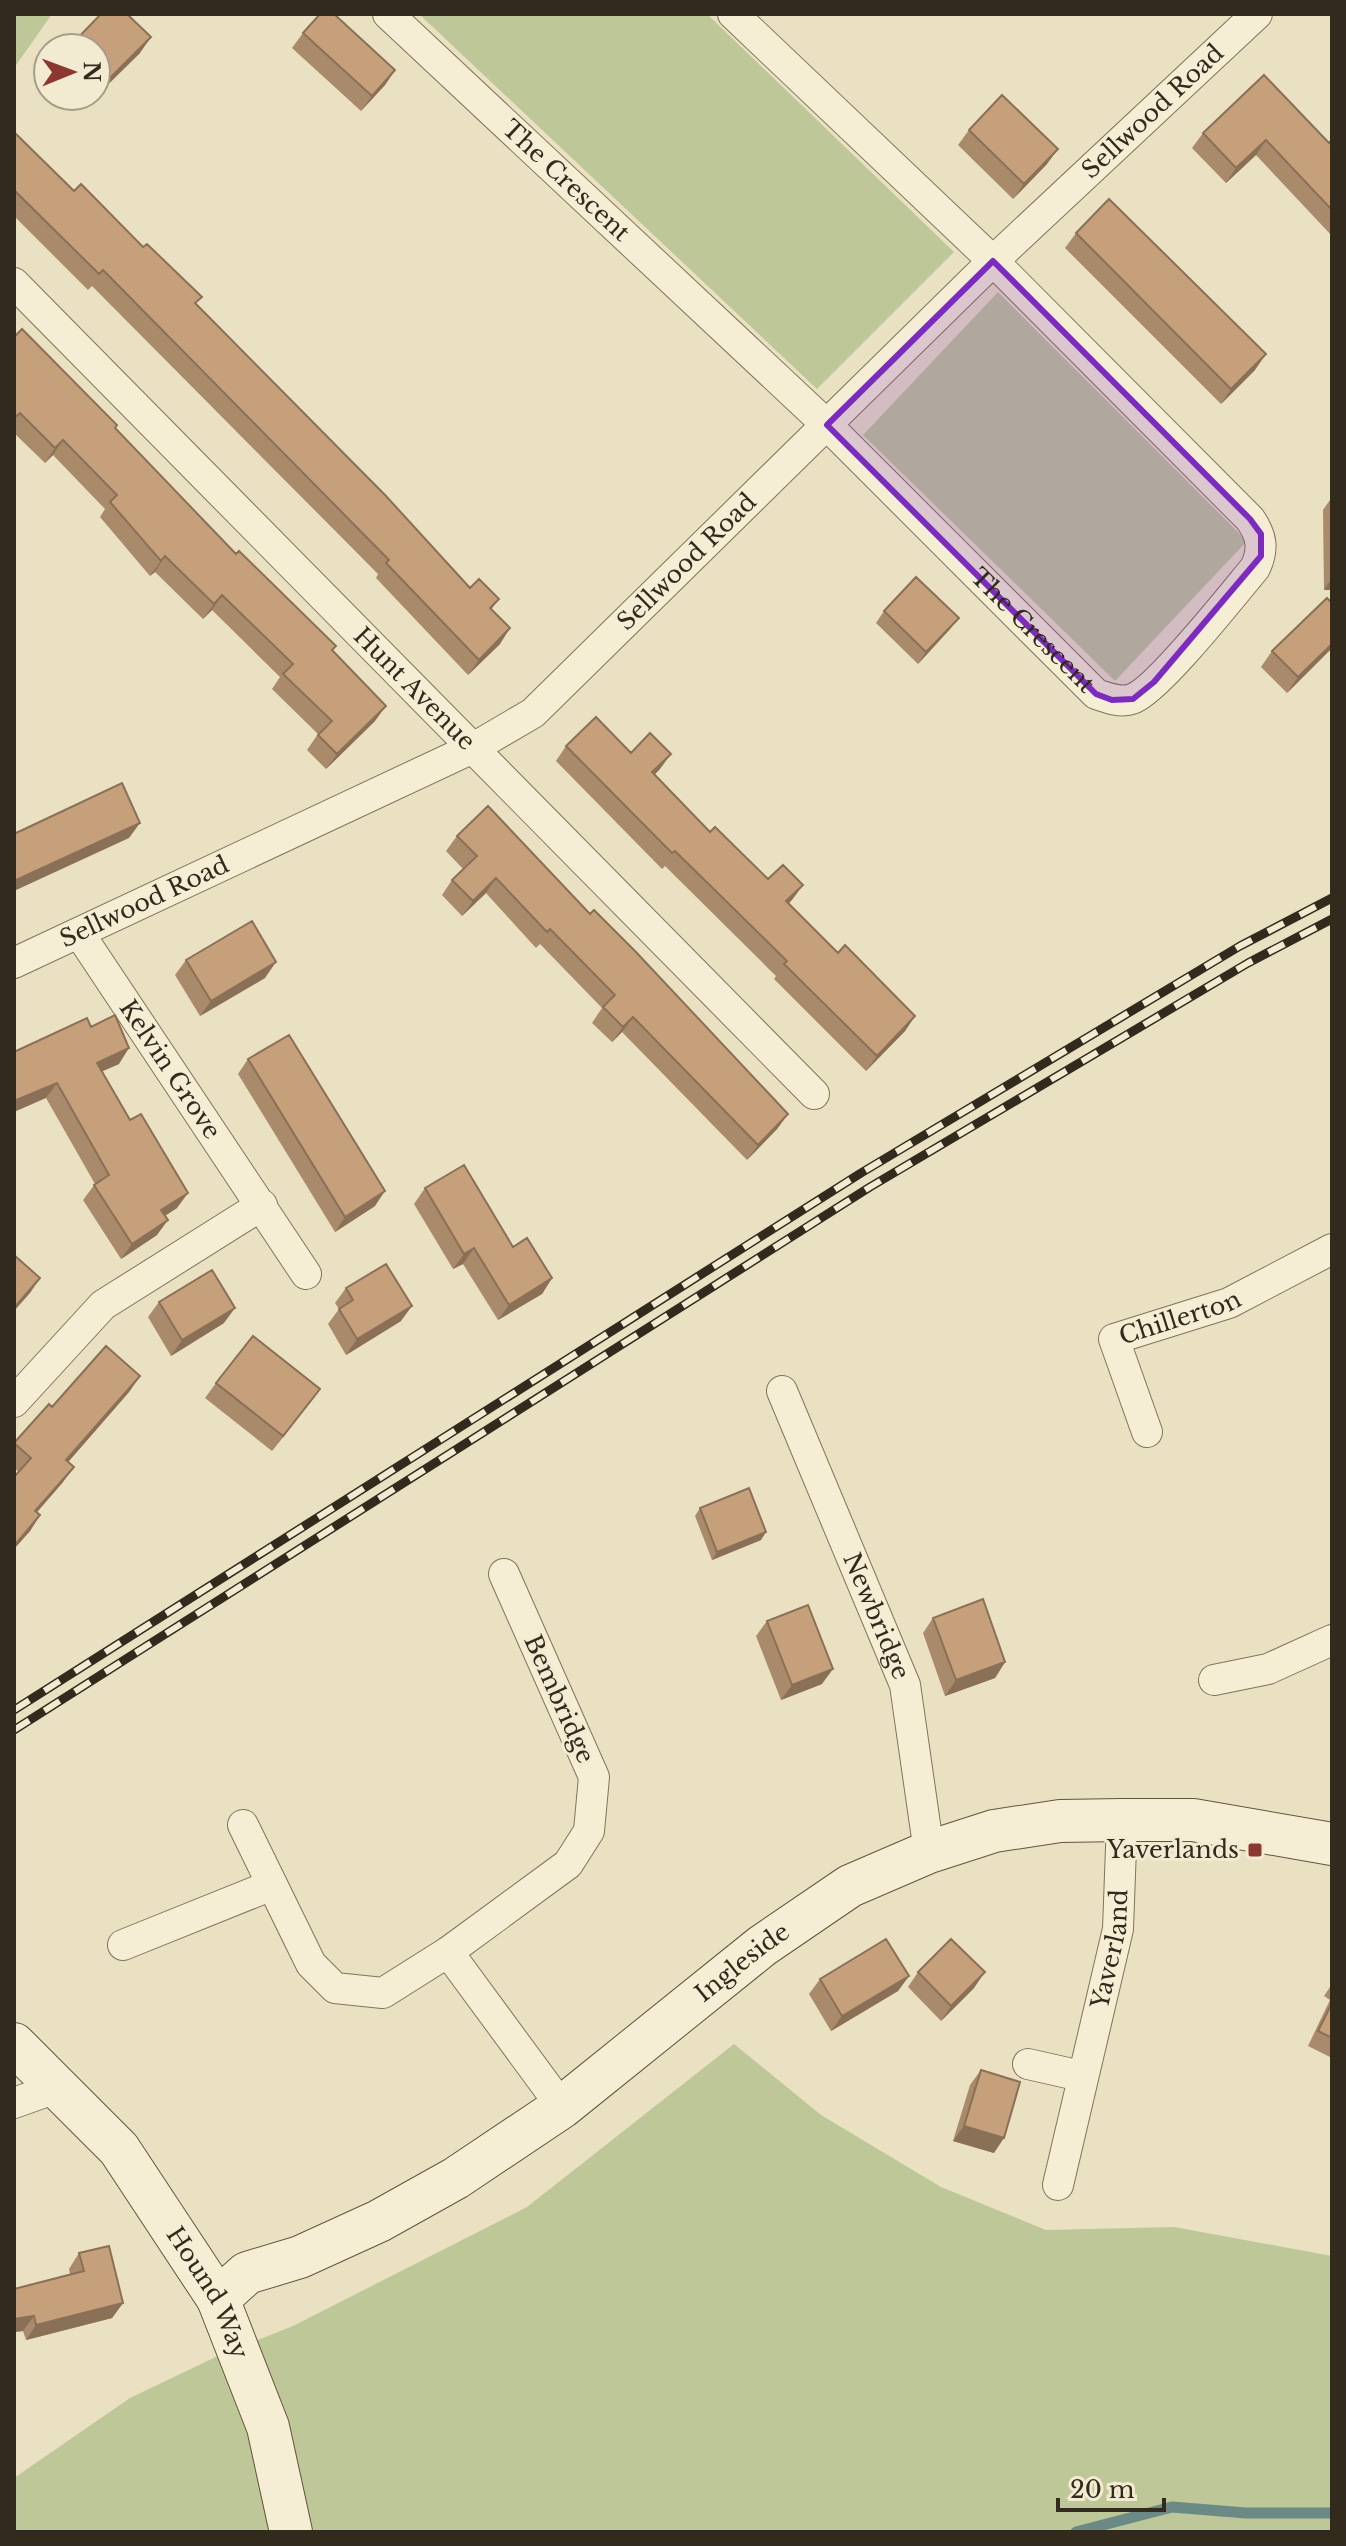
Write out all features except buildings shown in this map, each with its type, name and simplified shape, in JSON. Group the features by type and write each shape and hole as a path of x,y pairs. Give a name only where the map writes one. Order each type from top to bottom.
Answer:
{"street":[{"name":"The Crescent","path":"388,14 827,425 1096,694 1112,700 1133,699 1154,682 1255,568 1261,556 1261,534 1250,519 993,261 733,14"},
{"name":"Sellwood Road","path":"14,963 475,747 533,713 993,261 1257,14"},
{"name":"Hunt Avenue","path":"14,283 814,1094"},
{"name":"Kelvin Grove","path":"79,933 306,1274"},
{"path":"14,1402 103,1305 262,1205"},
{"name":"Chillerton","path":"1147,1432 1114,1339 1229,1303 1332,1249"},
{"name":"Newbridge","path":"782,1391 905,1685 929,1852"},
{"name":"Bembridge","path":"243,1825 311,1964 335,1988 383,1993 448,1952 568,1864 589,1831 594,1777 504,1574"},
{"path":"1214,1680 1268,1669 1332,1640"},
{"name":"Yaverland","path":"1058,2185 1081,2076 1118,1929 1122,1820"},
{"name":"Ingleside","path":"218,2299 247,2273 300,2257 405,2207 456,2178 562,2107 762,1946 850,1886 929,1852 994,1831 1060,1821 1193,1820 1332,1844"},
{"path":"123,1945 272,1885"},
{"path":"448,1952 562,2107"},
{"name":"Hound Way","path":"14,2044 119,2149 218,2299 268,2427 291,2532"},
{"path":"1028,2064 1081,2076"},
{"path":"14,2103 59,2087"}],"highlighted area":[{"path":"993,261 1250,519 1261,534 1261,556 1154,682 1133,699 1112,700 1096,694 827,425"}],"green space":[{"path":"14,14 52,14 39,32 32,32 32,42 14,68"},
{"path":"419,14 707,14 954,252 817,389"},
{"path":"998,292 1247,541 1115,681 863,435"},
{"path":"734,2044 821,2115 941,2187 1046,2230 1174,2227 1332,2256 1332,2532 14,2532 14,2478 130,2398 222,2354 293,2326 527,2207"}],"waterway":[{"path":"1076,2532 1172,2507 1246,2513 1332,2513"}],"railway":[{"path":"14,1710 861,1173 1240,946 1332,898"},
{"path":"14,1730 870,1187 1248,963 1332,919"}],"place":[{"name":"Yaverlands","path":"1255,1850"}]}
